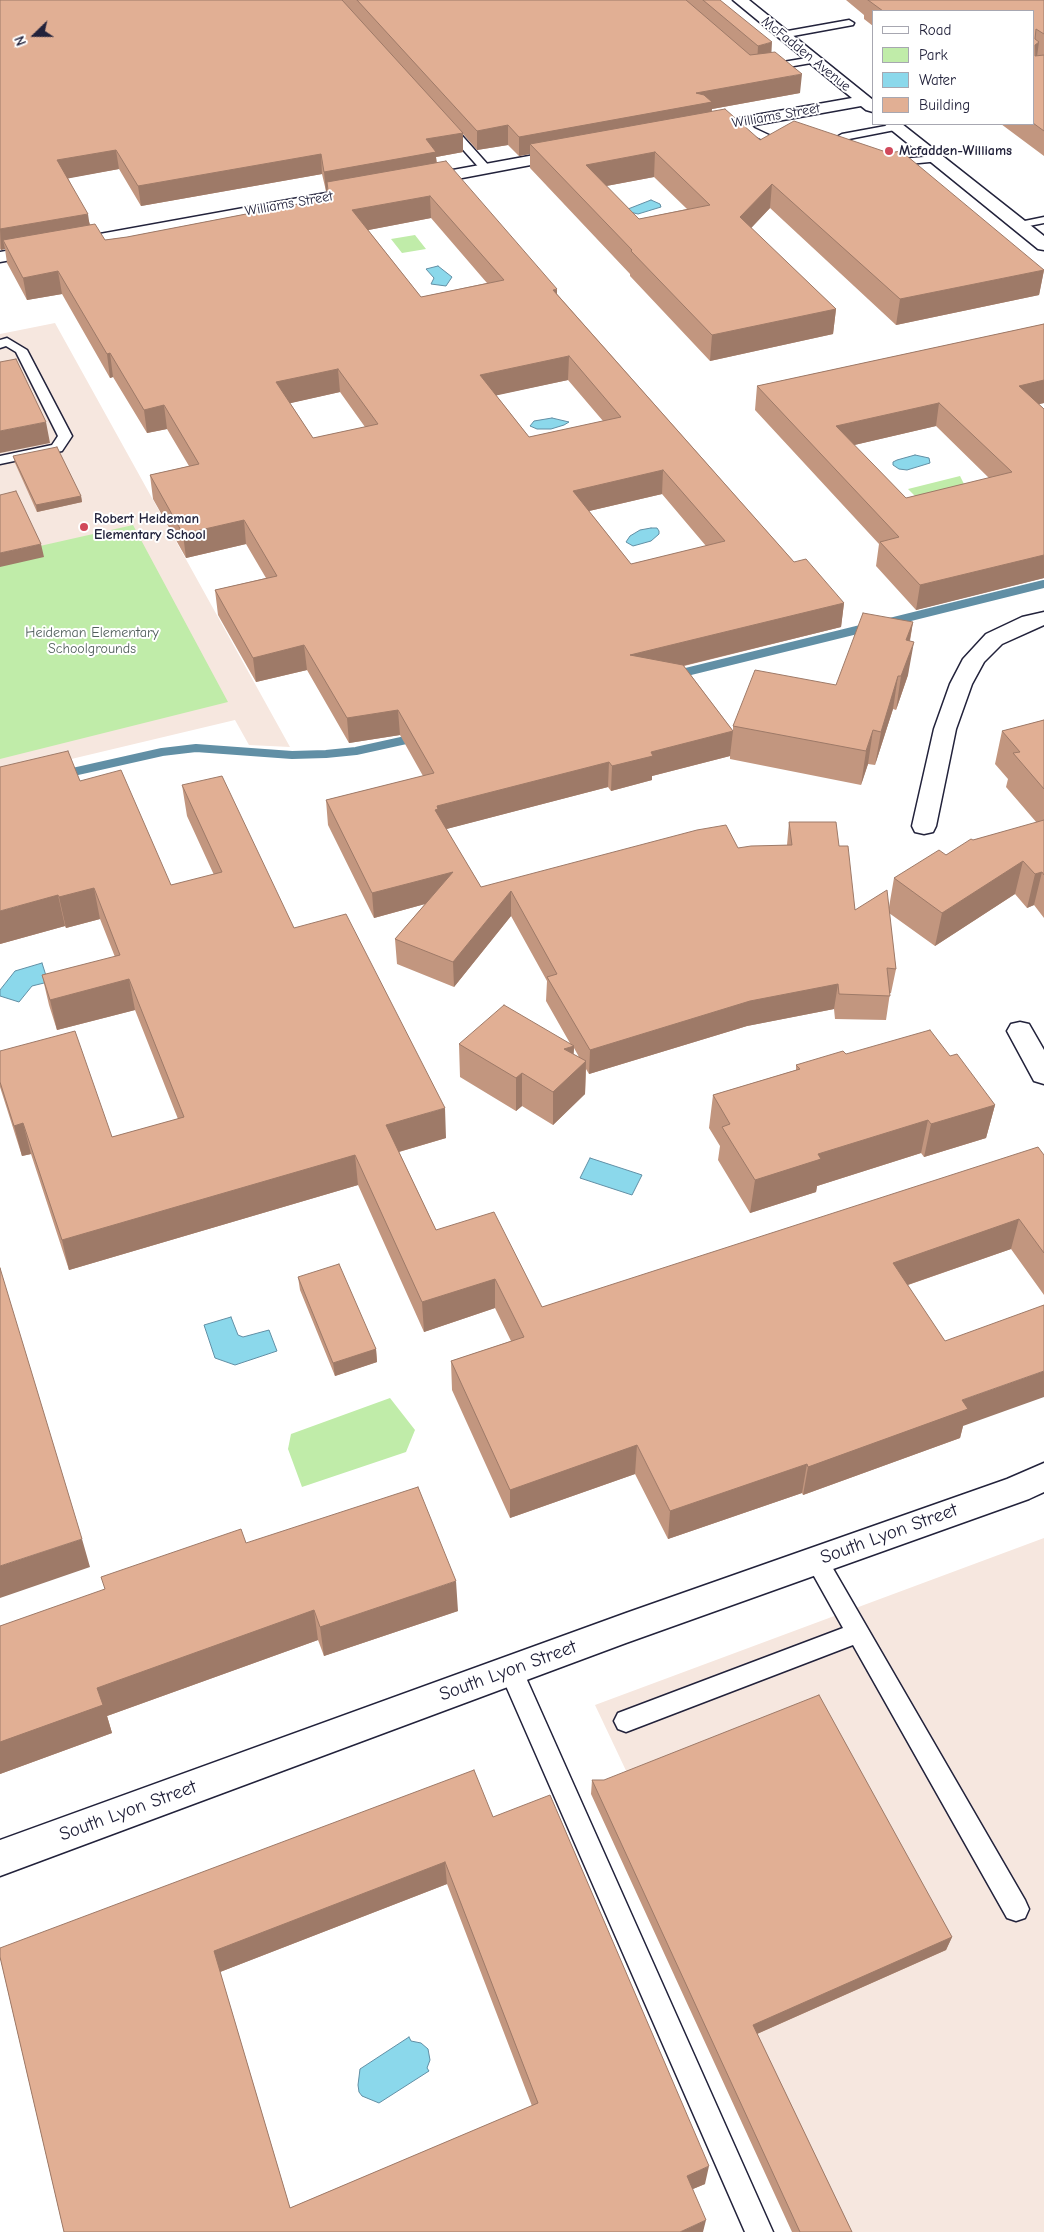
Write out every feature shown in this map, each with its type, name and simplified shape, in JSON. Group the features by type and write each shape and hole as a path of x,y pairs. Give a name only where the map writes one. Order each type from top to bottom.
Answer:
{"street":[{"name":"McFadden Avenue","path":"740,0 813,60 870,103"},
{"name":"Williams Street","path":"690,132 870,103"},
{"path":"894,125 1044,245"},
{"path":"404,184 583,151"},
{"name":"Williams Street","path":"0,256 385,187"},
{"path":"924,826 945,729 961,684 974,660 994,640 1030,622 1044,618"},
{"path":"1020,1031 1044,1074"},
{"name":"South Lyon Street","path":"0,1858 511,1670 816,1560 1035,1484"}],"lane":[{"path":"782,35 849,23"},
{"path":"754,70 813,60"},
{"path":"438,116 486,169"},
{"path":"743,122 750,130 769,139 804,136"},
{"path":"825,143 894,125"},
{"path":"825,143 847,151"},
{"path":"874,160 883,164 936,159"},
{"path":"1019,225 1044,220"},
{"path":"0,344 7,342 21,350 65,436 57,448 0,460"},
{"path":"816,1560 1016,1909"},
{"path":"626,1721 858,1633"},
{"path":"511,1670 759,2232"}],"shaded area":[{"name":"Robert Heideman Elementary School","path":"55,323 290,747 249,745 235,720 0,776 0,334"},
{"path":"1044,1538 1044,2232 844,2232 595,1705"}],"green space":[{"path":"415,235 426,249 402,253 391,239"},
{"path":"960,476 968,492 922,503 908,489"},
{"name":"Heideman Elementary Schoolgrounds","path":"133,525 228,702 0,759 0,555"},
{"path":"390,1398 415,1430 406,1452 302,1487 288,1449 291,1434"}],"water":[{"path":"651,200 660,204 661,207 638,214 630,212 628,209"},
{"path":"438,266 452,277 446,286 431,284 434,278 426,269"},
{"path":"552,418 569,422 551,429 537,429 530,426 534,421"},
{"path":"915,455 929,458 930,463 907,470 899,469 893,465 893,462 897,460"},
{"path":"657,528 659,534 651,541 633,546 626,542 630,536 640,530"},
{"path":"42,963 48,982 32,986 19,1002 0,996 0,990 15,971"},
{"path":"590,1158 642,1175 632,1195 580,1178"},
{"path":"231,1317 238,1335 243,1337 269,1330 277,1351 235,1365 215,1358 204,1325"},
{"path":"409,2037 411,2041 421,2043 428,2049 430,2060 427,2068 429,2071 379,2103 362,2096 358,2085 360,2069"}],"building":[{"path":"0,0 342,0 463,133 426,139 436,152 324,172 321,154 138,186 116,150 57,160 88,214 0,229"},
{"path":"357,0 686,0 750,55 775,52 802,74 696,93 704,95 712,102 519,137 508,125 477,131"},
{"path":"703,0 720,0 772,42 758,46"},
{"path":"868,0 1044,0 1044,34 1036,29 1035,39 1039,42 1035,45 1035,56 1044,55 1044,131 1034,124 1034,10 882,10"},
{"path":"725,109 760,140 794,121 889,153 901,151 1044,270 900,299 772,184 740,217 836,309 712,335 530,144","holes":["655,152 710,205 639,219 586,165"]},
{"path":"446,161 557,289 553,290 794,562 806,559 844,603 630,655 683,665 733,731 651,752 653,756 612,766 609,762 437,806 438,809 435,810 481,887 697,830 726,825 738,848 792,845 789,822 836,822 839,846 848,846 855,910 887,890 896,969 887,968 890,996 839,994 838,984 750,1001 590,1050 547,977 557,974 511,891 453,962 395,939 453,872 372,893 326,800 434,773 398,710 347,718 304,645 253,658 215,590 277,576 244,520 183,534 150,475 199,464 164,405 144,410 110,353 107,354 58,271 23,278 3,240 95,224 105,240 127,237 329,198 327,182","holes":["430,196 504,280 421,297 352,210","569,356 621,417 529,437 480,375","338,369 378,424 313,438 276,382","663,470 725,541 631,564 573,491"]},
{"path":"1044,324 1044,380 1019,386 1044,409 1044,555 920,585 880,542 899,537 757,386","holes":["939,403 1012,472 906,498 836,426"]},
{"path":"16,359 46,422 0,431 0,362"},
{"path":"57,447 81,496 36,505 13,456"},
{"path":"16,491 41,544 0,553 0,495"},
{"path":"863,613 913,622 906,640 914,642 901,676 898,676 881,732 873,730 866,751 733,726 755,670 836,685"},
{"path":"1044,720 1044,789 1013,753 1020,752 1002,731"},
{"path":"68,751 80,781 121,770 171,885 222,872 182,785 222,776 294,928 346,914 445,1108 386,1125 436,1230 494,1212 542,1307 1038,1147 1044,1155 1044,1253 1019,1219 893,1263 945,1341 1044,1305 1044,1371 962,1400 968,1409 808,1467 807,1464 670,1511 637,1445 510,1490 451,1361 524,1337 495,1279 422,1302 355,1155 62,1240 23,1123 14,1126 0,1082 0,1051 75,1031 112,1137 184,1117 129,979 50,1000 42,975 120,955 94,888 59,897 58,895 0,911 0,767"},
{"path":"1044,820 1044,875 1042,872 1035,874 1023,861 942,913 894,878 939,850 946,855 971,839"},
{"path":"504,1005 574,1046 564,1049 586,1061 553,1092 522,1073 516,1078 459,1044"},
{"path":"930,1030 950,1056 957,1054 995,1105 931,1124 928,1120 818,1154 821,1159 755,1180 722,1127 730,1124 713,1095 800,1069 796,1065 843,1051 846,1054"},
{"path":"339,1264 376,1349 333,1363 298,1277"},
{"path":"0,1268 82,1539 0,1566"},
{"path":"418,1487 456,1581 320,1627 314,1610 97,1688 103,1705 0,1742 0,1626 105,1589 101,1577 241,1529 246,1543"},
{"path":"819,1695 952,1937 753,2025 852,2232 800,2232 592,1780 604,1780"},
{"path":"474,1770 493,1817 550,1795 709,2166 687,2176 706,2220 680,2232 64,2232 0,1957 0,1948","holes":["445,1862 538,2103 290,2208 214,1951"]}],"waterway":[{"path":"886,623 1044,584"},
{"path":"674,675 869,627"},
{"path":"64,774 162,752 196,748 292,755 326,754 356,751 415,738"}],"place":[{"name":"Mcfadden-Williams","path":"889,151"},
{"name":"Robert Heideman Elementary School","path":"84,527"}]}
